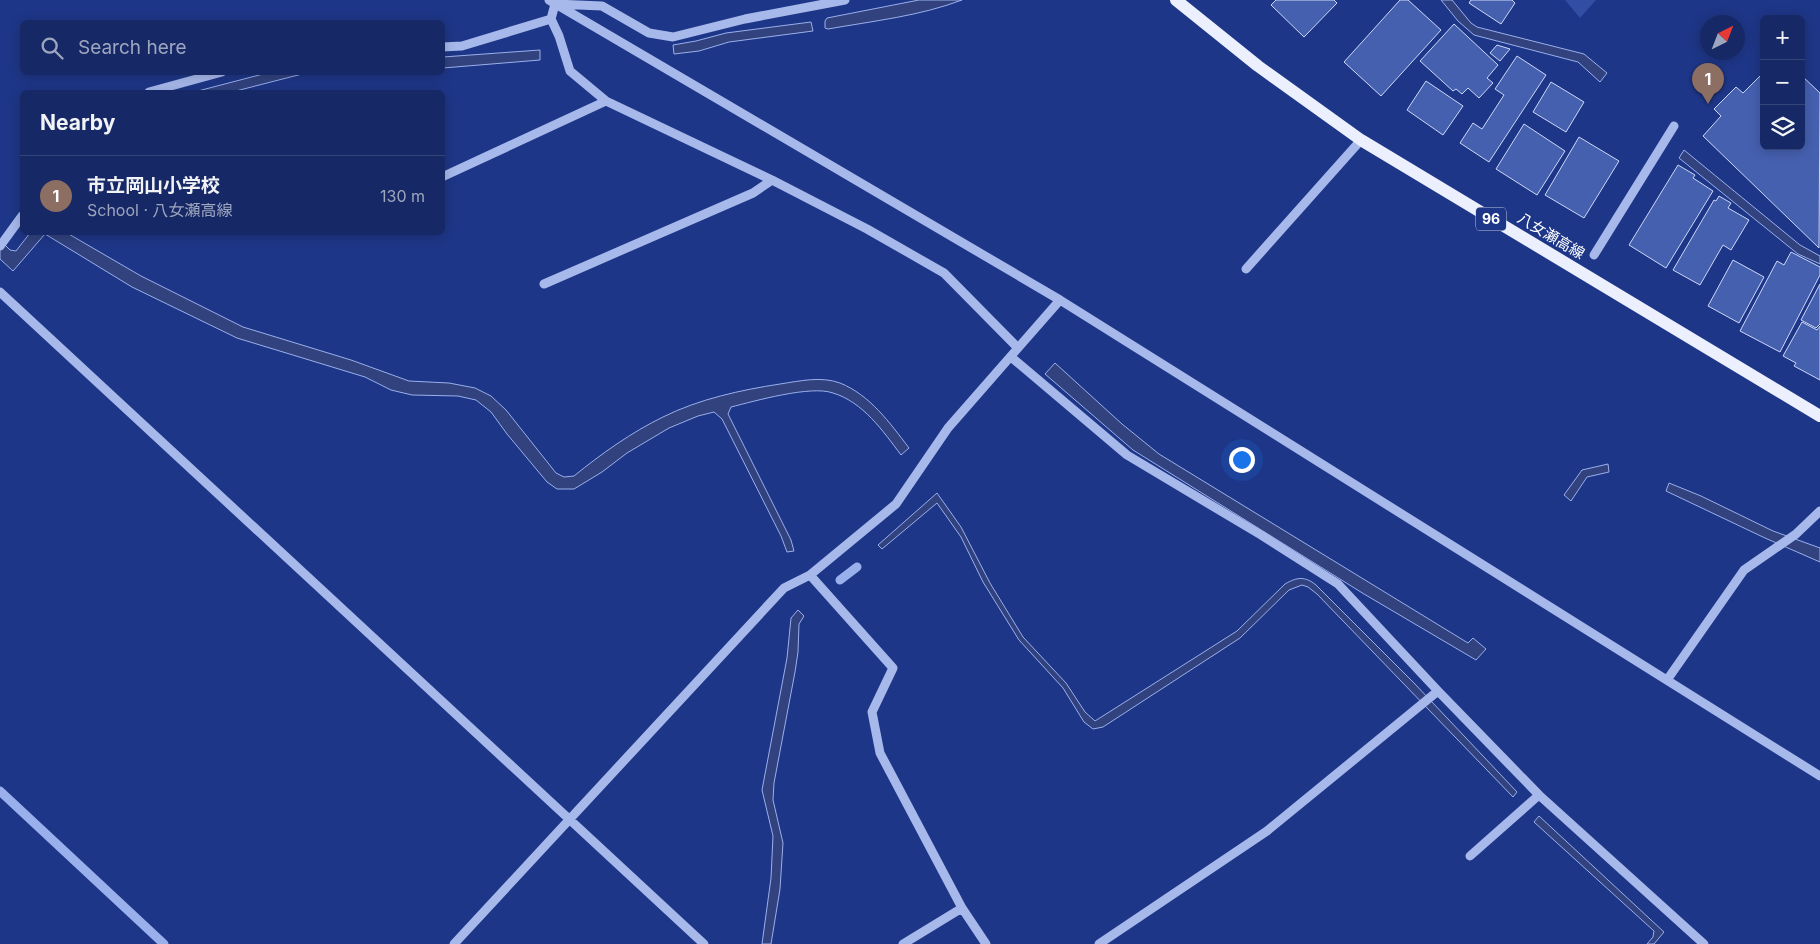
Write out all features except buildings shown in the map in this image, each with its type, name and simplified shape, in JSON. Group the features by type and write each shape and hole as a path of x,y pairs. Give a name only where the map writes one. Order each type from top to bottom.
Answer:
{"main road":[{"name":"八女瀬高線","path":"1176,0 1258,66 1361,140 1820,416"}],"street":[{"path":"552,2 602,6 649,33 673,37 745,19 845,0"},
{"path":"552,2 551,19 559,36 570,72 606,101 772,180 867,229 944,273 1018,348"},
{"path":"552,2 1060,300 1820,776"},
{"path":"445,47 462,46 551,19"},
{"path":"156,90 211,75"},
{"path":"445,176 606,101"},
{"path":"1594,255 1674,126"},
{"path":"1246,269 1361,140"},
{"path":"544,284 754,193 772,180"},
{"path":"0,246 20,219"},
{"path":"0,292 704,944"},
{"path":"454,944 784,588 810,574 896,504 948,428 1060,300"},
{"path":"1011,356 1126,455 1261,535 1338,584 1438,692 1539,795 1704,944"},
{"path":"1667,680 1744,570 1796,534 1820,511"},
{"path":"810,574 893,668 872,712 880,753 962,908 986,944"},
{"path":"1105,942 1267,831 1438,692"},
{"path":"1470,856 1539,795"},
{"path":"903,944 962,908"}],"shaded area":[{"path":"919,0 962,0 946,6 879,21 825,28 827,18"},
{"path":"1441,0 1452,0 1471,23 1477,27 1584,54 1607,73 1600,82 1578,62 1474,35 1458,21"},
{"path":"1565,0 1596,0 1580,18"},
{"path":"811,22 813,31 729,42 699,51 674,54 673,45 726,33"},
{"path":"540,50 540,60 445,68 445,57"},
{"path":"259,75 298,75 240,90 202,90"},
{"path":"1684,150 1800,245 1820,256 1820,264 1798,254 1679,158"},
{"path":"28,235 44,235 13,271 0,259 0,240 10,250 16,251"},
{"path":"47,235 70,235 141,276 243,327 351,360 409,381 449,383 475,388 491,396 506,410 556,473 564,477 574,476 628,436 651,423 691,405 735,392 810,380 833,381 851,388 879,411 909,448 901,455 863,410 844,397 833,393 823,391 797,392 731,407 728,414 791,540 794,551 787,552 781,536 722,419 714,412 698,416 669,428 627,453 602,472 574,489 557,489 547,482 491,412 476,400 458,396 412,395 391,390 365,377 237,338 132,287"},
{"path":"1055,363 1122,424 1159,454 1468,643 1473,638 1486,649 1476,660 1364,594 1133,450 1045,374"},
{"path":"1608,464 1609,472 1587,477 1571,501 1564,495 1582,470"},
{"path":"1669,483 1701,496 1773,531 1820,548 1820,562 1666,491"},
{"path":"937,493 961,527 990,583 1023,637 1066,683 1085,712 1095,721 1237,631 1285,584 1297,579 1305,579 1316,585 1414,683 1517,792 1513,797 1317,594 1302,585 1289,590 1240,638 1103,727 1093,729 1084,722 1063,688 1019,640 983,582 961,537 937,503 882,549 878,545"},
{"path":"798,610 804,616 799,624 795,672 774,783 773,800 783,843 780,889 771,944 762,944 771,878 773,836 762,790 787,658 791,618"},
{"path":"1539,816 1664,932 1654,944 1647,944 1653,937 1654,931 1534,822"}],"waterway":[{"path":"840,580 857,567"},
{"path":"0,791 164,944"}],"place":[{"name":"市立岡山小学校","path":"1708,104"}]}
